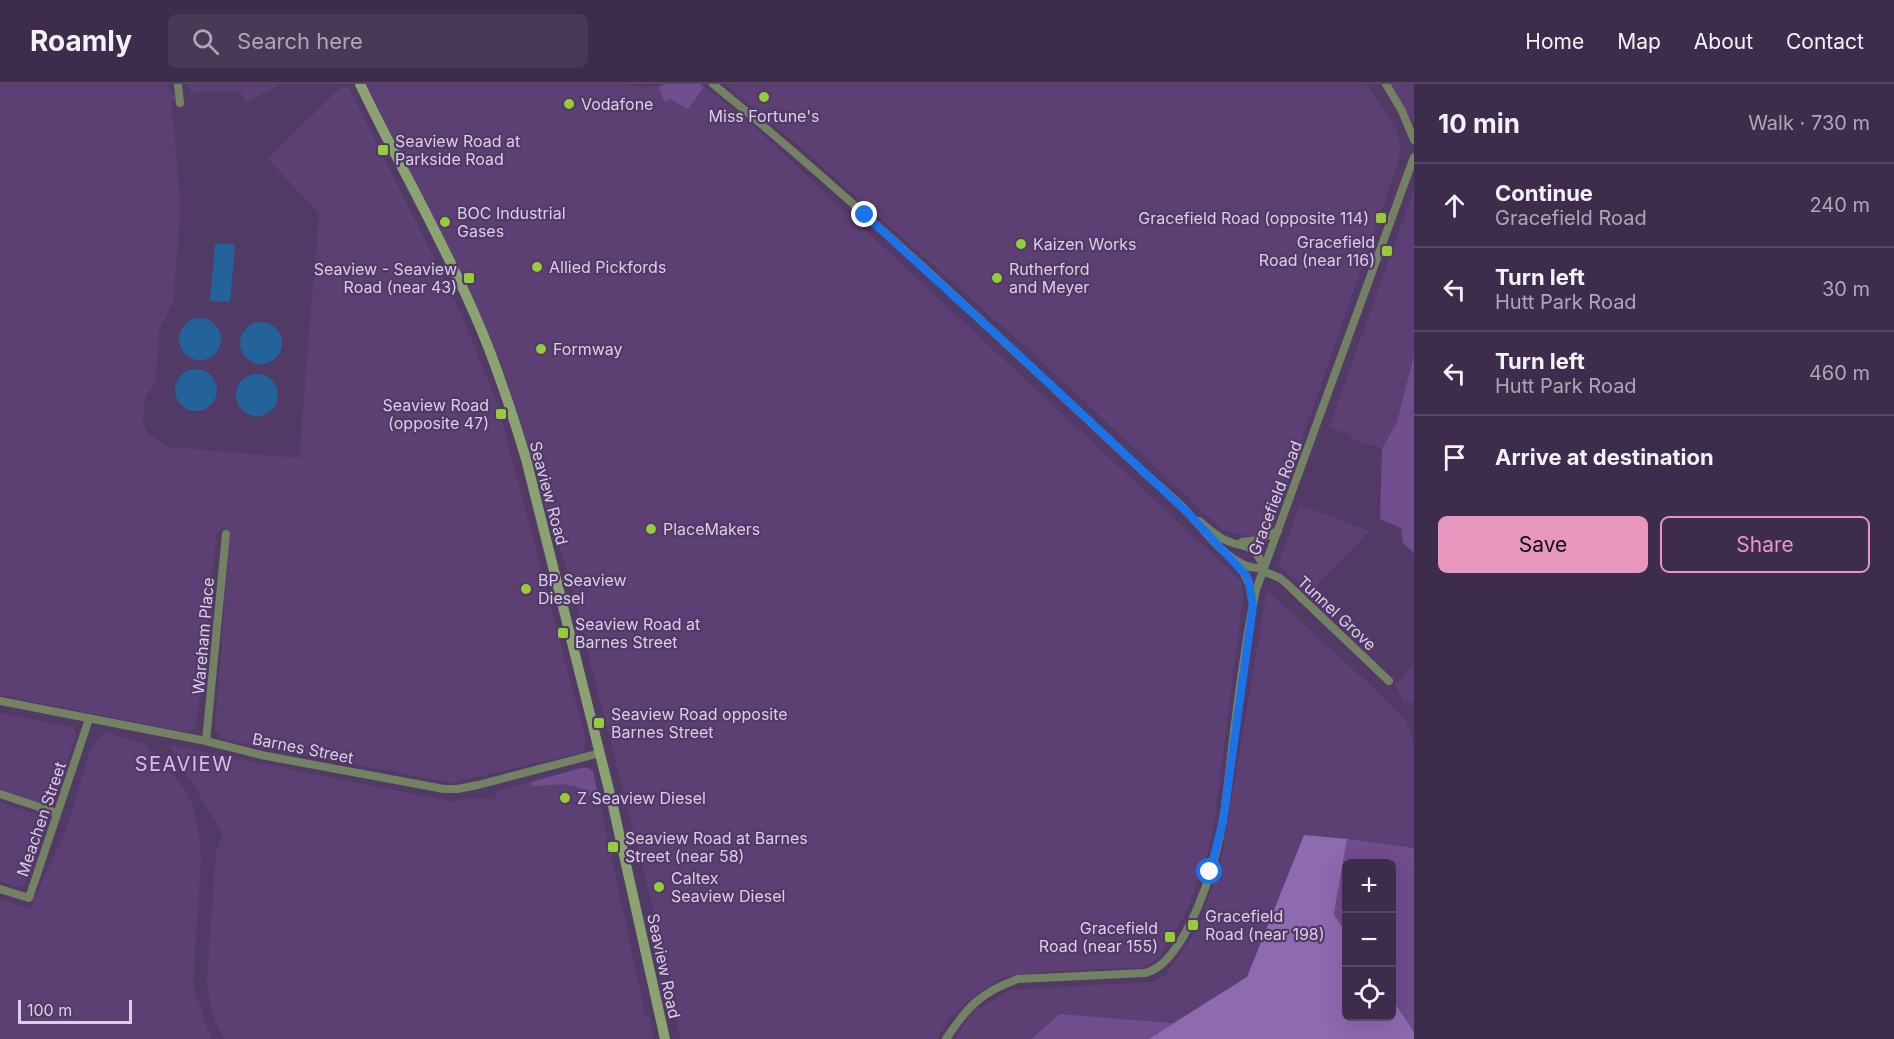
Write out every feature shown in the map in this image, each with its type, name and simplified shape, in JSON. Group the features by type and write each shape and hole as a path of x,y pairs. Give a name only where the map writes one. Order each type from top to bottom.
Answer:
{"main road":[{"name":"Seaview Road","path":"360,84 462,286 498,370 526,459 600,753 665,1039"}],"street":[{"path":"178,84 180,103"},
{"path":"713,84 843,195 1189,514 1223,539 1255,550 1263,569 1231,558"},
{"path":"1386,84 1402,111 1414,140"},
{"name":"Gracefield Road","path":"946,1039 962,1015 976,1000 1003,984 1018,979 1154,971 1164,963 1190,924 1216,852 1223,821 1253,606 1263,569 1414,157"},
{"path":"1189,514 1244,573 1249,582 1253,606"},
{"path":"1232,542 1258,540 1278,531"},
{"name":"Wareham Place","path":"206,741 226,534"},
{"name":"Tunnel Grove","path":"1263,569 1287,584 1389,681"},
{"name":"Barnes Street","path":"0,700 206,741 261,755 451,789 478,785 600,753"},
{"name":"Meachen Street","path":"0,889 29,898 89,719"},
{"path":"0,794 57,813"}],"shaded area":[{"path":"0,84 168,84 169,93 175,95 175,101 171,102 181,206 173,303 159,331 156,381 145,398 143,424 149,435 169,447 299,458 319,213 268,159 342,86 348,86 463,317 499,409 586,741 583,752 452,783 223,739 215,729 230,534 224,527 216,536 196,725 192,730 185,732 0,695"},
{"path":"189,84 281,84 246,102 240,91 191,93"},
{"path":"366,84 659,86 661,94 688,109 704,87 744,117 1237,577 1242,584 1243,596 1214,823 1208,851 1188,909 1161,956 1145,967 1044,972 1003,977 975,995 952,1015 937,1039 680,1039 658,928 568,573 546,510 506,378 478,309"},
{"path":"701,84 704,87 688,109 670,99 665,102 659,86"},
{"path":"725,84 1367,84 1397,131 1400,148 1399,160 1273,523 1269,528 1251,536 1223,530 1021,343 798,145"},
{"path":"1386,84 1414,84 1414,123 1402,106"},
{"path":"1414,190 1414,354 1397,422 1382,449 1350,438 1351,435 1329,427"},
{"path":"1414,354 1414,553 1403,543 1401,528 1380,519 1382,449 1397,422"},
{"path":"1300,505 1369,531 1310,593 1278,564"},
{"path":"1268,591 1406,721 1414,744 1414,848 1304,835 1247,977 1173,1023 1060,1014 1031,1039 955,1039 971,1015 1010,990 1152,982 1165,975 1198,929 1221,861"},
{"path":"1414,664 1414,703 1403,702 1395,684"},
{"path":"0,713 73,727 76,734 53,804 48,807 0,792"},
{"path":"105,732 145,744 187,792 193,806 199,832 201,858 193,984 212,1039 0,1039 0,899 30,909 66,830 91,748"},
{"path":"169,745 454,802 467,798 494,799 498,791 581,768 593,771 646,1018 649,1016 654,1039 224,1039 210,1003 207,981 216,850 223,834"},
{"path":"581,768 593,771 599,800 581,788 572,786 561,784 532,786 531,782"},
{"path":"0,802 40,816 46,824 24,885 18,887 0,881"},
{"path":"1304,835 1347,839 1334,914 1342,927 1342,1021 1396,1021 1396,1005 1414,1032 1414,1039 1149,1039 1247,977"},
{"path":"1347,839 1414,848 1414,1039 1031,1039 1060,1014 1173,1023 1247,977 1342,1014 1342,1021 1396,1021 1396,859 1344,859"},
{"path":"1342,868 1342,927 1334,914"}],"water":[{"path":"215,243 235,245 230,302 210,301"},
{"path":"200,318 208,319 215,324 220,331 220,347 215,354 208,359 200,360 192,359 185,354 180,347 179,339 180,331 185,324 192,319"},
{"path":"261,322 269,323 276,328 281,335 281,351 276,358 269,363 261,364 253,363 246,358 241,351 240,343 241,335 246,328 253,323"},
{"path":"196,369 204,370 211,375 216,382 216,398 211,405 204,410 196,411 188,410 181,405 176,398 175,390 176,382 181,375 188,370"},
{"path":"257,374 265,375 272,380 277,387 277,403 272,410 265,415 257,416 249,415 242,410 237,403 236,395 237,387 242,380 249,375"}],"place":[{"name":"Miss Fortune's","path":"764,97"},
{"name":"Vodafone","path":"569,104"},
{"name":"Seaview Road at Parkside Road","path":"383,150"},
{"name":"Gracefield Road (opposite 114)","path":"1381,218"},
{"name":"BOC Industrial Gases","path":"445,222"},
{"name":"Kaizen Works","path":"1021,244"},
{"name":"Gracefield Road (near 116)","path":"1387,251"},
{"name":"Allied Pickfords","path":"537,267"},
{"name":"Seaview - Seaview Road (near 43)","path":"469,278"},
{"name":"Rutherford and Meyer","path":"997,278"},
{"name":"Formway","path":"541,349"},
{"name":"Seaview Road (opposite 47)","path":"501,414"},
{"name":"PlaceMakers","path":"651,529"},
{"name":"BP Seaview Diesel","path":"526,589"},
{"name":"Seaview Road at Barnes Street","path":"563,633"},
{"name":"Seaview Road opposite Barnes Street","path":"599,723"},
{"name":"Z Seaview Diesel","path":"565,798"},
{"name":"Seaview Road at Barnes Street (near 58)","path":"613,847"},
{"name":"Caltex Seaview Diesel","path":"659,887"},
{"name":"Gracefield Road (near 198)","path":"1193,925"},
{"name":"Gracefield Road (near 155)","path":"1170,937"}],"district":[{"name":"SEAVIEW","path":"184,764"}],"route":[{"path":"865,215 1189,514 1246,575 1253,606 1223,821 1210,872"}]}
